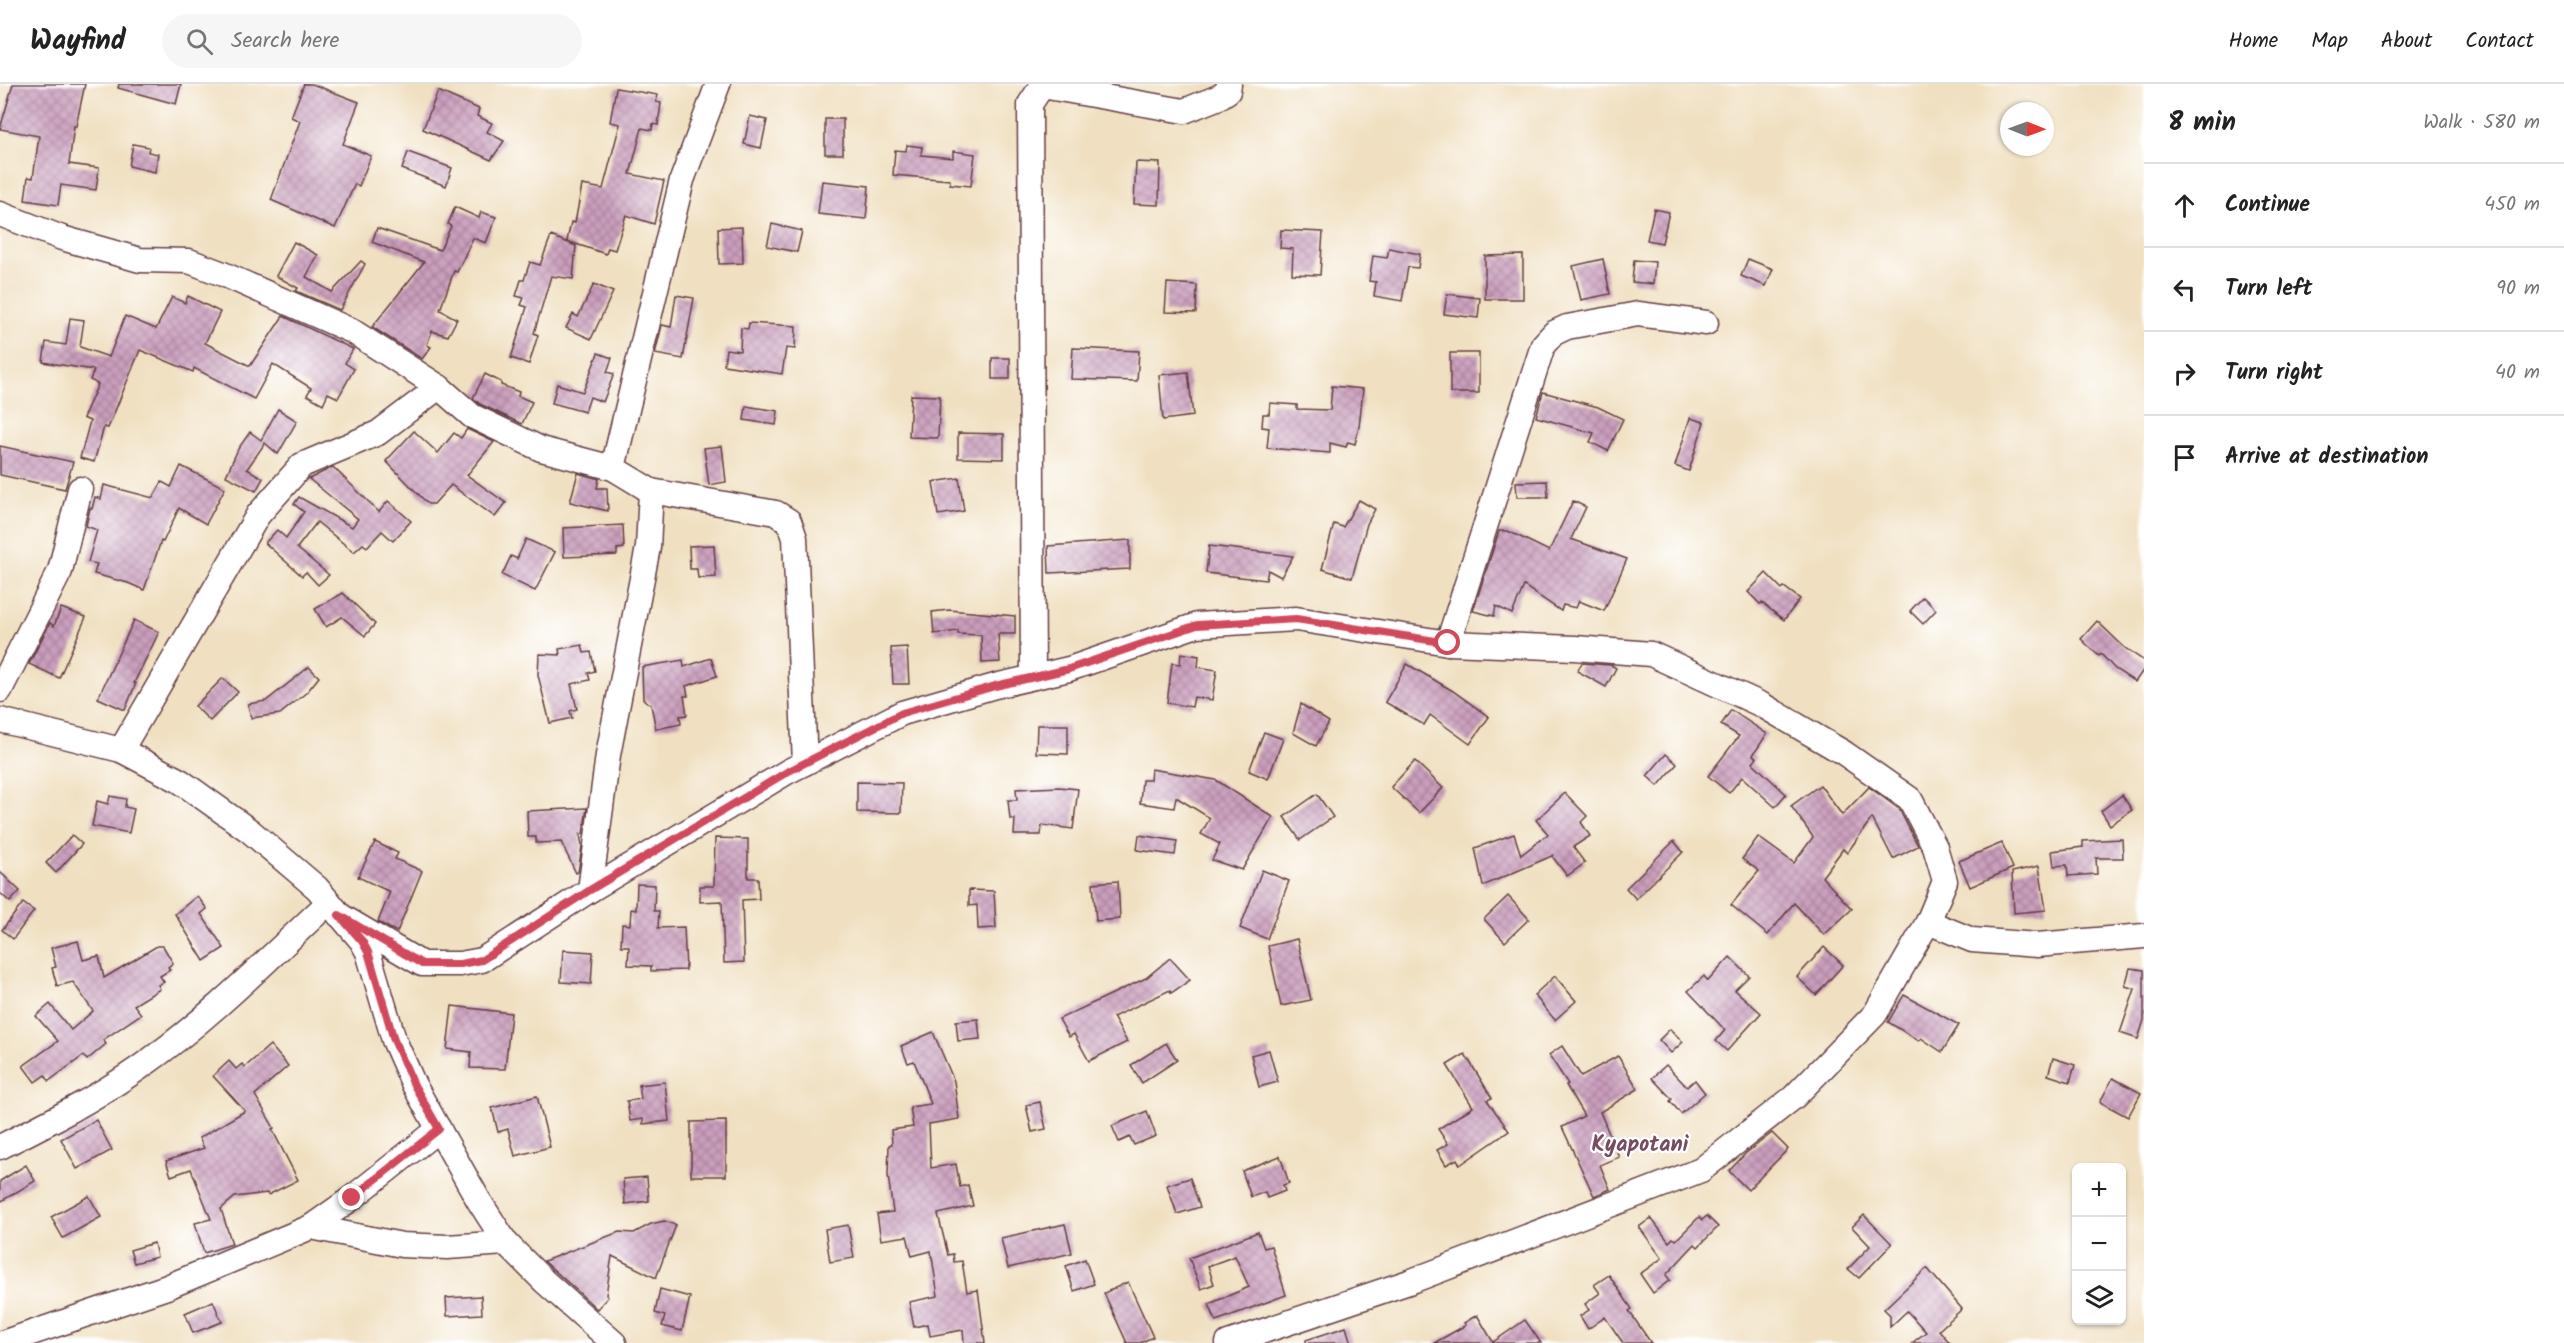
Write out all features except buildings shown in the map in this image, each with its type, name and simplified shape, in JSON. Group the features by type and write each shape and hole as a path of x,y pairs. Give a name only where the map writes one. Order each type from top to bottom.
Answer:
{"street":[{"path":"613,468 682,180 718,84"},
{"path":"1033,677 1030,104 1042,86 1184,111 1219,98 1228,91 1229,84"},
{"path":"0,214 62,238 140,260 189,261 223,274 352,331 439,387 472,416 541,449 613,468 651,491 776,513 789,521 795,538 805,763"},
{"path":"1448,643 1543,345 1554,333 1567,327 1638,314 1706,324"},
{"path":"121,750 258,515 302,465 378,433 439,387"},
{"path":"0,690 50,595 60,571 80,489"},
{"path":"590,890 608,755 648,547 651,491"},
{"path":"334,908 422,964 460,964 482,960 590,890 805,763 902,713 1069,669 1197,625 1296,619 1448,643 1575,648 1651,654 1762,705 1844,753 1910,799 1935,847 1945,881 1928,922 1875,1014 1794,1097 1701,1170 1409,1282 1228,1343"},
{"path":"0,720 121,750 180,781 220,808 309,881 362,941 368,952 394,1040 414,1085 479,1201 506,1243 610,1342"},
{"path":"0,1147 61,1116 140,1068 334,908"},
{"path":"1928,922 1972,940 2037,945 2144,936"},
{"path":"2,1343 167,1287 311,1227 352,1198 439,1129"},
{"path":"311,1227 402,1245 447,1247 506,1243"}],"district":[{"name":"Kyapotani","path":"1640,1143"}],"route":[{"path":"352,1198 439,1129 414,1085 394,1040 368,952 362,941 339,915 422,964 460,964 482,960 590,890 712,816 787,772 902,713 995,686 1069,669 1197,625 1296,619 1448,643"}]}
